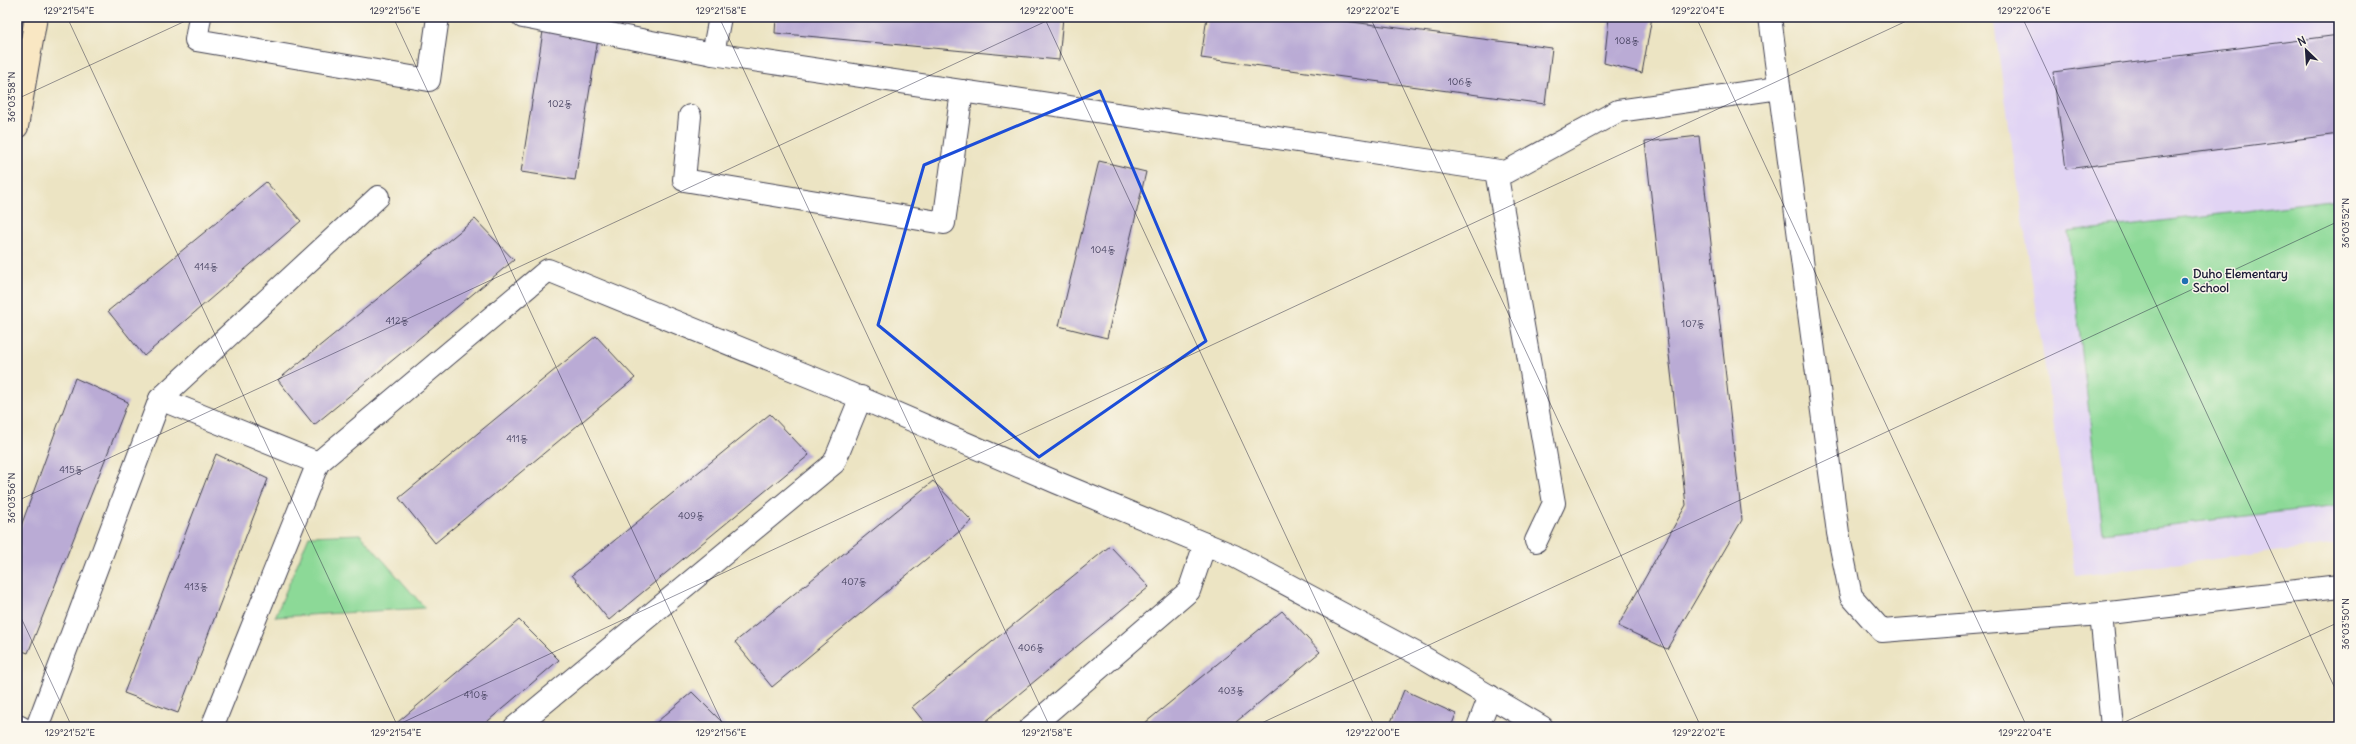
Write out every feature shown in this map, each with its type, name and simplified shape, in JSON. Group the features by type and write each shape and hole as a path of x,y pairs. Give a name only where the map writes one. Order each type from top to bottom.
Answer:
{"main road":[{"path":"17,127 36,17"}],"street":[{"path":"200,17 196,40 429,80 438,17"},
{"path":"523,17 713,54 1506,172 1618,111 1779,88"},
{"path":"713,54 720,17"},
{"path":"1770,17 1838,533 1851,596 1882,631 2101,614 2339,586"},
{"path":"690,116 684,180 944,223 962,91"},
{"path":"1496,171 1554,503 1536,541"},
{"path":"37,727 160,399 378,197"},
{"path":"212,727 318,464 548,270 861,398 1058,483 1234,556 1407,648 1542,727"},
{"path":"515,727 834,463 861,398"},
{"path":"160,399 318,464"},
{"path":"1031,727 1189,591 1205,544"},
{"path":"2101,614 2112,727"},
{"path":"1478,727 1490,696"}],"highlighted area":[{"path":"1100,91 1206,341 1039,457 878,325 924,165"}],"shaded area":[{"name":"Duho Elementary School","path":"1993,17 2339,17 2339,544 2076,576"}],"green space":[{"path":"2339,200 2339,505 2103,533 2068,232"},
{"path":"360,534 425,608 275,617 309,536"}],"building":[{"path":"776,17 1063,17 1059,60 775,33"},
{"path":"1207,17 1314,17 1552,48 1545,104 1201,58"},
{"path":"1609,17 1652,17 1642,73 1604,63"},
{"path":"544,25 599,33 575,180 521,172"},
{"path":"2339,35 2339,134 2066,169 2053,72"},
{"path":"1699,136 1742,520 1667,649 1618,626 1686,505 1645,142"},
{"path":"1099,161 1146,172 1107,338 1059,326"},
{"path":"266,182 301,221 144,356 108,311"},
{"path":"475,219 514,260 314,425 278,380"},
{"path":"596,336 635,378 435,543 399,498"},
{"path":"75,378 128,402 28,653 17,649 17,537"},
{"path":"770,414 809,455 609,620 572,575"},
{"path":"216,454 268,479 178,713 124,693"},
{"path":"933,481 972,521 772,687 735,642"},
{"path":"1110,546 1149,587 979,727 928,727 912,707"},
{"path":"1282,611 1320,652 1230,727 1140,727"},
{"path":"519,620 559,660 481,727 392,727"},
{"path":"1404,690 1456,714 1451,727 1389,727"},
{"path":"692,692 727,727 651,727"}],"place":[{"name":"Duho Elementary School","path":"2185,281"}]}
